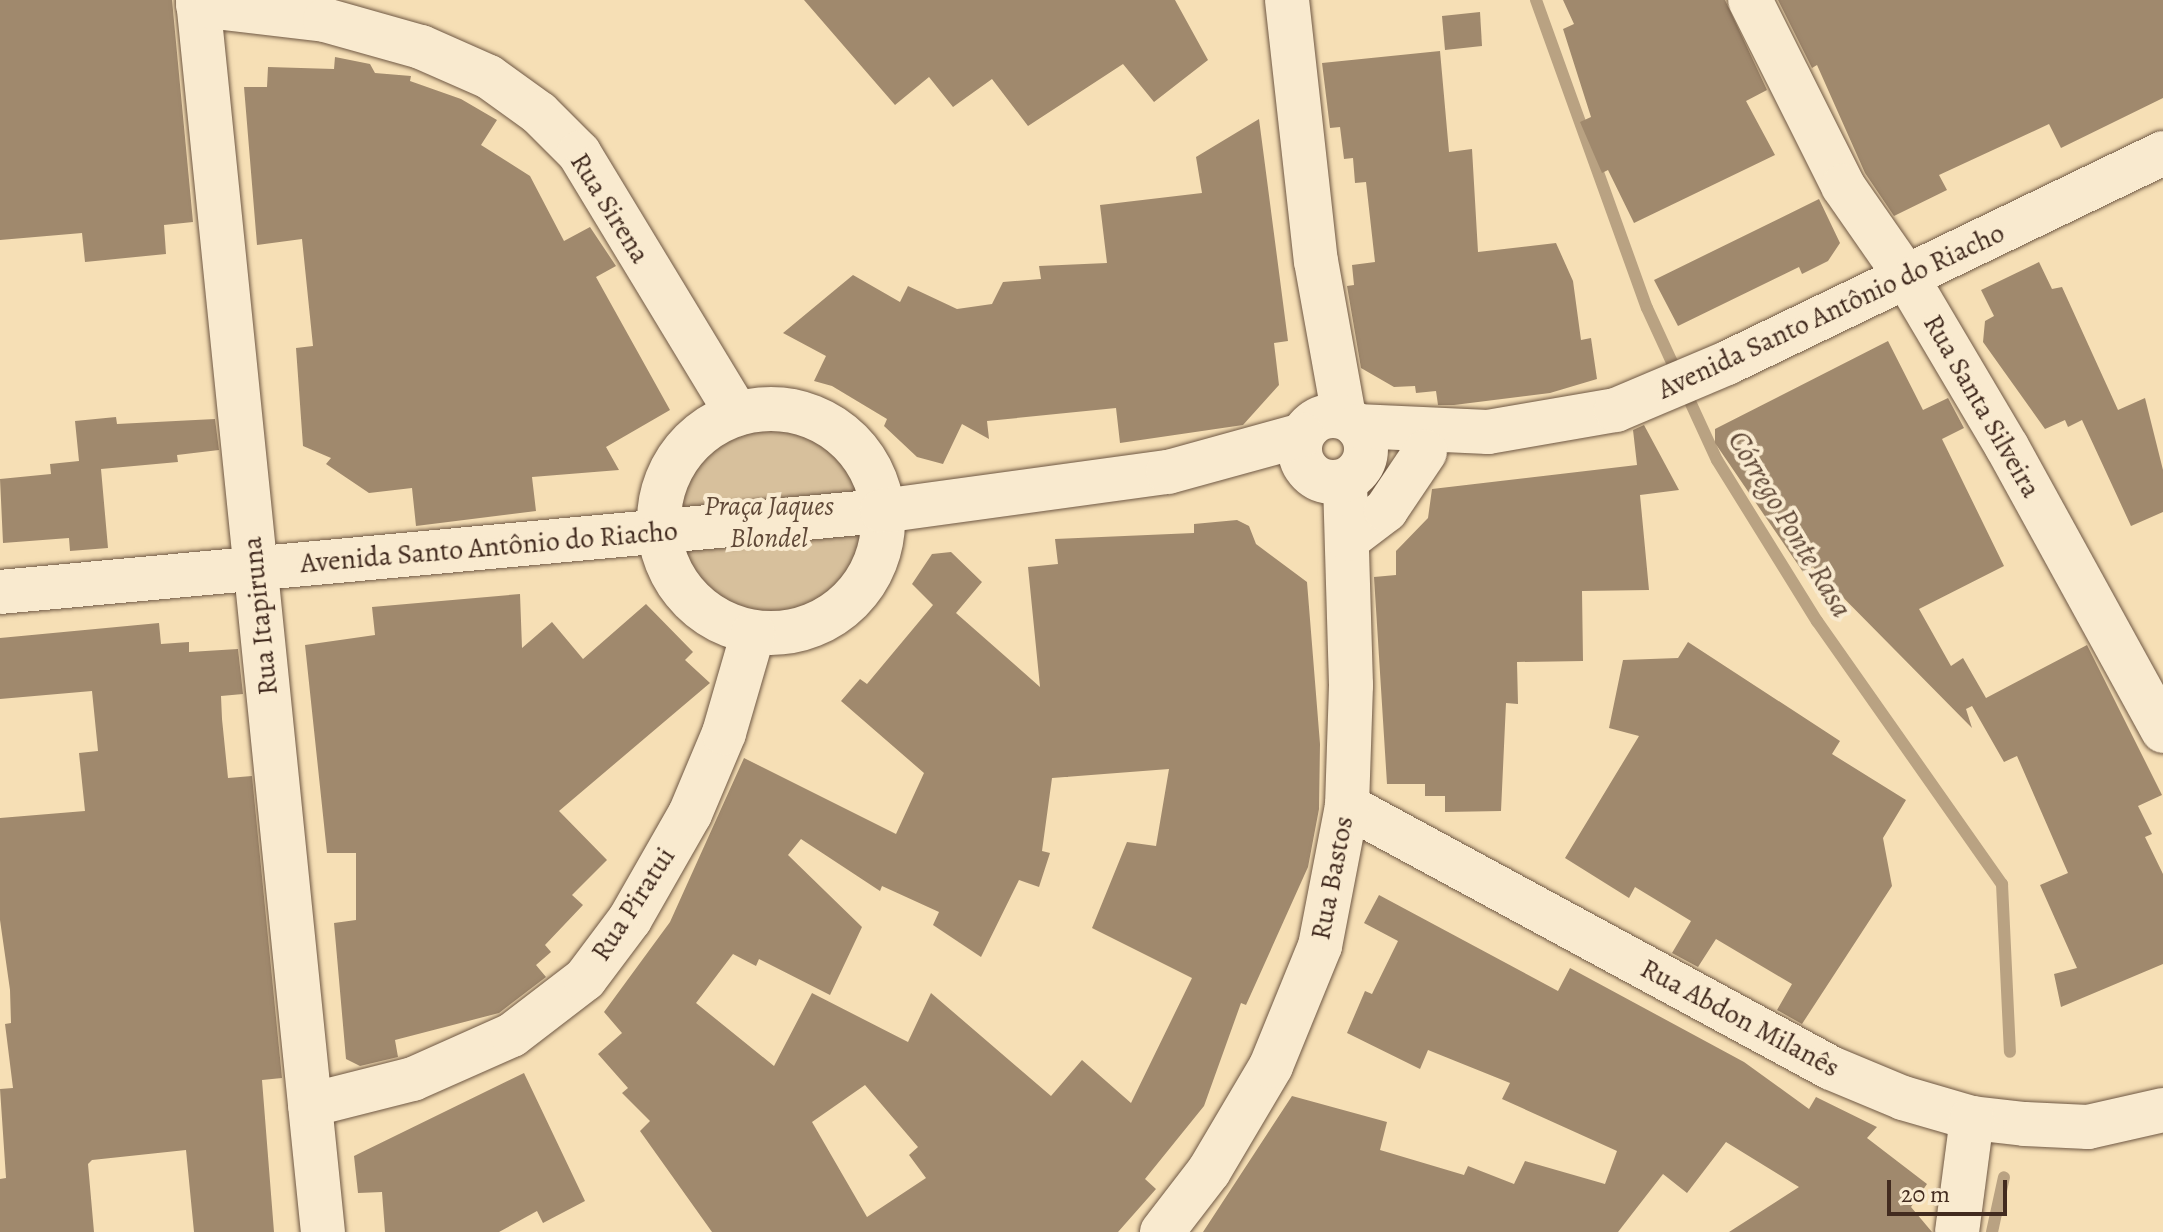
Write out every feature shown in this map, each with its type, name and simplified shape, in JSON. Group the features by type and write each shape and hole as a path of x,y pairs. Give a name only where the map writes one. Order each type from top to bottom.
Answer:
{"street":[{"path":"1287,0 1316,261 1315,423 1301,459 1339,477 1366,457 1315,423"},
{"name":"Rua Santa Silveira","path":"1750,0 1843,186 1907,278 2007,447 2163,731"},
{"name":"Rua Sirena","path":"198,2 325,20 421,47 489,77 539,113 579,153 737,414"},
{"name":"Rua Itapiruna","path":"198,2 323,1232"},
{"name":"Avenida Santo Antônio do Riacho","path":"0,592 882,511 1168,472 1339,477 1488,432 1616,410 1727,363 2163,153"},
{"path":"769,409 803,413 833,427 863,460 882,511 880,545 872,567 847,604 819,623 787,633 753,633 718,621 688,598 668,567 659,531 660,501 686,447 709,427 737,414 769,409"},
{"name":"Avenida Santo Antônio do Riacho","path":"1168,472 1315,423 1488,432"},
{"path":"1348,539 1386,510 1425,452"},
{"name":"Rua Bastos","path":"1162,1232 1209,1171 1271,1066 1320,946 1347,806 1348,539 1339,477"},
{"name":"Rua Piratui","path":"310,1105 413,1079 512,1035 585,979 630,919 690,814 724,733 753,633"},
{"name":"Rua Abdon Milanês","path":"1347,806 1831,1068 1972,1118 2088,1127 2163,1110"},
{"path":"1957,1232 1972,1118"}],"green space":[{"name":"Praça Jaques Blondel","path":"769,417 809,425 843,448 866,482 874,522 866,562 843,596 809,619 769,627 729,619 695,596 672,562 664,522 672,482 695,448 729,425"}],"building":[{"path":"0,0 172,0 193,222 164,225 166,254 85,262 82,233 0,240"},
{"path":"804,0 1175,0 1208,60 1154,102 1123,64 1028,126 992,79 953,107 929,77 895,105"},
{"path":"1563,0 1725,0 1767,90 1746,101 1775,155 1634,223 1608,170 1602,173 1580,122 1591,117 1563,29 1574,24"},
{"path":"1778,0 2163,0 2163,98 2061,148 2049,124 1939,175 1947,190 1894,216 1865,173 1817,65 1812,68"},
{"path":"1480,12 1482,46 1445,50 1442,16"},
{"path":"1440,51 1449,152 1472,149 1478,252 1556,243 1573,281 1581,340 1591,338 1597,379 1550,393 1438,405 1436,391 1416,393 1415,386 1394,387 1361,368 1347,286 1354,285 1352,265 1375,262 1366,182 1355,183 1353,158 1344,159 1340,127 1330,128 1322,63"},
{"path":"335,57 370,64 375,73 411,76 410,81 461,99 497,120 481,145 530,176 564,241 590,227 616,266 596,277 670,410 606,447 619,470 532,477 536,511 416,526 412,488 369,493 326,464 331,458 303,446 296,348 313,346 302,239 257,245 244,87 267,87 268,67 334,69"},
{"path":"1259,119 1288,341 1274,343 1279,385 1243,425 1120,443 1116,408 987,421 989,439 962,424 943,464 917,457 884,426 887,419 832,386 814,381 826,356 783,333 853,275 900,302 908,286 957,309 992,304 1003,282 1041,279 1039,266 1107,263 1100,205 1202,193 1196,157"},
{"path":"1819,199 1840,243 1828,261 1802,274 1799,267 1678,326 1654,280"},
{"path":"2039,262 2052,289 2062,287 2118,410 2145,398 2163,470 2163,512 2131,526 2082,420 2068,427 2065,420 2045,429 1983,342 1985,321 1994,316 1981,290"},
{"path":"1888,341 1923,410 1948,398 1964,428 1942,439 2004,566 1919,609 1951,666 1963,658 1986,698 2087,645 2162,795 2138,806 2152,834 2145,837 2163,874 2163,964 2061,1007 2054,974 2077,968 2040,885 2068,873 2017,756 2004,762 1972,706 1966,709 1972,728 1813,567 1803,572 1715,443 1715,429"},
{"path":"116,417 117,424 215,419 219,450 177,455 178,462 101,469 108,548 70,551 69,538 3,543 0,479 51,474 50,464 79,461 75,421"},
{"path":"1644,425 1679,490 1640,495 1649,590 1582,591 1583,661 1517,662 1518,704 1506,703 1501,811 1445,812 1445,796 1425,796 1425,784 1387,784 1374,577 1396,575 1396,551 1428,518 1432,489 1637,465 1633,430"},
{"path":"1237,520 1249,526 1256,544 1307,582 1320,744 1319,809 1308,867 1246,1005 1241,1003 1204,1106 1145,1179 1156,1189 1118,1232 712,1232 640,1131 650,1121 622,1093 628,1088 598,1054 622,1033 604,1012 670,922 744,758 896,834 924,773 841,701 860,679 867,684 933,605 912,584 932,554 951,552 982,582 956,613 1040,687 1028,567 1058,564 1055,539 1194,533 1194,524","holes":["1169,769 1156,846 1127,842 1092,928 1192,978 1131,1103 1082,1060 1051,1096 931,993 908,1042 812,993 774,1066 696,1003 733,954 756,966 759,959 830,995 862,927 788,855 801,839 880,891 882,886 939,912 933,925 981,957 1019,880 1039,887 1050,853 1042,851 1052,778","865,1085 918,1147 909,1155 926,1178 867,1217 812,1122"]},
{"path":"520,594 522,648 552,622 583,659 646,604 693,652 685,660 710,683 559,811 607,860 572,895 583,905 545,945 551,952 536,965 546,977 499,1013 395,1040 398,1057 360,1066 346,1059 334,923 356,920 356,853 327,853 305,645 375,635 372,607"},
{"path":"159,623 161,644 189,642 189,652 238,649 243,694 221,696 222,719 228,778 252,776 282,1078 262,1080 274,1232 194,1232 186,1150 92,1160 88,1164 94,1232 0,1232 0,1179 6,1178 0,1089 13,1088 5,1024 11,1023 10,990 0,920 0,818 85,811 79,753 98,751 92,691 0,699 0,638"},
{"path":"1688,642 1840,741 1832,754 1906,800 1883,838 1892,886 1802,1024 1777,1010 1792,984 1716,939 1698,967 1672,953 1691,921 1635,887 1629,898 1565,858 1639,736 1609,728 1623,660 1678,658"},
{"path":"1379,895 1558,991 1570,968 1744,1062 1809,1109 1816,1097 1877,1127 1867,1138 1927,1184 1911,1207 1932,1232 1729,1232 1799,1187 1726,1142 1687,1193 1663,1174 1618,1232 1203,1232 1292,1096 1387,1122 1380,1150 1464,1175 1468,1166 1514,1184 1525,1161 1605,1184 1617,1151 1502,1099 1510,1083 1428,1050 1420,1069 1347,1033 1365,991 1372,994 1398,941 1364,923"},
{"path":"524,1073 585,1201 543,1223 537,1211 499,1232 385,1232 382,1192 358,1193 354,1156"}],"waterway":[{"name":"Córrego Ponte Rasa","path":"1536,0 1647,308 1717,460 1817,621 2002,884 2010,1052"},
{"name":"Córrego Ponte Rasa","path":"1992,1232 2004,1177"}]}
